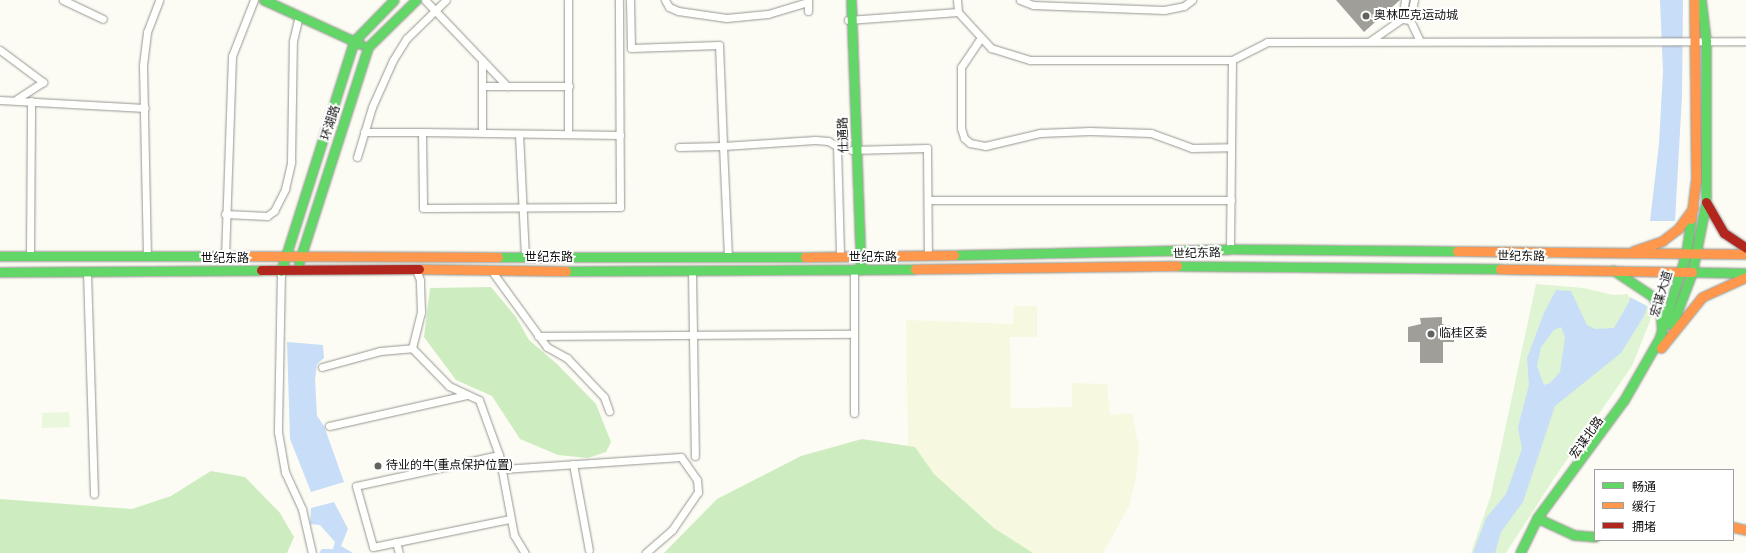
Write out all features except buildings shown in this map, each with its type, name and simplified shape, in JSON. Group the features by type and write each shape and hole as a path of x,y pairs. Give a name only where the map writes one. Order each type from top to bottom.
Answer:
{"main road":[{"path":"264,0 368,47"},
{"name":"环湖路","path":"281,271 354,41 394,0"},
{"name":"环湖路","path":"296,270 368,47 416,0"},
{"name":"仕通路","path":"846,0 850,20"},
{"name":"仕通路","path":"851,0 850,20 858,270"},
{"name":"宏谋大道","path":"1665,334 1682,273 1694,206 1697,151 1691,42 1694,0"},
{"name":"宏谋大道","path":"1520,553 1540,519 1624,400 1665,334 1692,273 1697,254 1706,202 1706,41 1701,0"},
{"path":"1706,202 1724,233 1746,248"},
{"path":"1637,251 1662,241 1678,229 1694,206"},
{"path":"1230,249 1230,265"},
{"name":"世纪东路","path":"0,256 525,258 857,256 1230,249 1637,251 1686,254 1746,254"},
{"path":"1401,249 1411,257 1406,267"},
{"path":"1464,250 1458,254 1458,258 1466,269"},
{"name":"世纪东路","path":"0,272 416,269 692,272 1230,265 1628,270 1665,273 1746,273"},
{"path":"1613,270 1652,296 1660,309 1665,334"},
{"path":"1665,334 1702,297 1746,277"},
{"path":"1526,553 1540,519 1574,535 1594,537"},
{"path":"1734,527 1746,530"}],"street":[{"path":"63,0 103,19"},
{"path":"147,257 144,108 145,50 149,25 159,0"},
{"path":"225,257 225,214 232,56 254,0"},
{"path":"425,0 508,86"},
{"path":"357,157 364,132 393,60 407,38 446,0"},
{"path":"568,0 568,134"},
{"path":"422,132 424,208 620,207 619,0"},
{"path":"630,0 631,48 719,45 728,256"},
{"path":"665,0 669,7 678,11 726,18 768,14 808,1 808,11"},
{"path":"957,0 958,12 980,39 998,51 1030,60 1232,60 1267,42 1746,41"},
{"path":"1020,0 1033,5 1164,10 1184,6 1192,0"},
{"path":"1402,19 1405,0"},
{"path":"1414,0 1410,20 1420,41"},
{"path":"850,20 958,12"},
{"path":"225,214 267,216 274,211 286,189 291,162 293,41 299,16"},
{"path":"1369,42 1402,19 1410,20"},
{"path":"980,39 961,67 962,128 964,138 970,143 985,146 1040,133 1090,131 1151,133 1192,148 1231,147"},
{"path":"0,50 43,82 17,99"},
{"path":"482,60 482,132"},
{"path":"1230,249 1232,60"},
{"path":"482,86 569,86"},
{"path":"0,100 17,99 144,108"},
{"path":"30,255 31,101"},
{"path":"364,132 482,132 620,135"},
{"path":"519,134 525,258"},
{"path":"678,147 723,146 815,140 828,141 837,146 840,256"},
{"path":"854,150 927,148 928,255"},
{"path":"928,200 1231,200"},
{"path":"412,348 418,330 421,302 416,269"},
{"path":"491,270 547,347 566,358 604,396 609,411"},
{"path":"854,413 854,334 858,270"},
{"path":"281,271 278,432 285,472 302,509 312,553"},
{"path":"87,272 94,494"},
{"path":"692,272 695,456"},
{"path":"538,336 854,334"},
{"path":"322,368 380,351 412,348"},
{"path":"412,348 449,386 482,405 503,469 510,519 514,534 525,553"},
{"path":"329,426 467,395"},
{"path":"499,455 356,486 374,550 396,542 510,519"},
{"path":"503,469 674,456 685,460 697,480 698,492 672,530 646,553"},
{"path":"573,464 589,550"},
{"path":"396,542 399,553"}],"green space":[{"path":"1536,284 1583,288 1613,295 1631,294 1648,302 1652,316 1632,366 1555,477 1506,553 1471,553 1491,495"},
{"path":"491,287 516,317 529,340 557,364 596,404 611,442 606,452 588,458 558,455 520,439 492,396 456,380 424,337 430,288"},
{"path":"1014,306 1037,306 1037,337 1010,337 1011,408 1072,407 1072,383 1107,384 1110,415 1132,413 1139,448 1136,478 1129,506 1103,553 1033,553 994,528 934,474 915,447 908,446 906,320 1013,324"},
{"path":"69,412 70,427 42,428 42,413"},
{"path":"862,439 915,447 934,474 994,528 1033,553 664,553 717,499 801,456"},
{"path":"211,471 245,477 280,513 294,537 287,553 0,553 0,499 132,509 171,496"}],"water":[{"path":"1660,0 1683,0 1682,96 1675,221 1644,316 1621,353 1555,406 1523,502 1501,532 1495,553 1473,553 1486,518 1506,494 1522,449 1518,427 1529,385 1527,358 1544,313 1556,290 1571,291 1587,325 1595,329 1614,328 1629,302 1650,221 1659,144 1663,71","holes":["1561,327 1565,337 1560,372 1550,383 1544,385 1537,366 1541,347 1554,330"]},
{"path":"287,342 323,345 324,358 317,364 315,379 317,416 324,426 344,482 311,492 290,439"},
{"path":"334,502 348,529 341,546 353,553 319,553 322,549 333,549 335,542 320,525 310,524 311,508"}],"pier":[{"path":"1648,221 1677,221 1649,307 1628,296"}],"traffic: fast":[{"path":"264,0 360,44"},
{"path":"281,271 354,41 394,0"},
{"path":"299,262 368,47 416,0"},
{"path":"851,0 861,270"},
{"path":"1672,325 1692,273 1706,202 1706,41 1701,0"},
{"path":"1520,553 1537,518 1624,400 1659,339 1686,254 1691,219"},
{"path":"954,255 1230,249 1457,251"},
{"path":"0,256 242,256"},
{"path":"498,257 805,257"},
{"path":"1177,266 1500,269"},
{"path":"566,271 915,269"},
{"path":"0,272 261,270"},
{"path":"1613,270 1652,296 1660,309 1662,331"},
{"path":"1692,272 1746,273"},
{"path":"1537,518 1574,535 1594,537"}],"traffic: slow":[{"path":"1691,219 1696,180 1694,0"},
{"path":"1633,251 1662,241 1678,229 1693,208"},
{"path":"1457,251 1746,254"},
{"path":"805,257 954,255"},
{"path":"242,256 498,257"},
{"path":"915,269 1177,266"},
{"path":"419,269 566,271"},
{"path":"1500,269 1692,272"},
{"path":"1661,348 1702,297 1746,277"},
{"path":"1734,527 1746,530"}],"traffic: jam":[{"path":"1706,202 1724,233 1746,248"},
{"path":"261,270 419,269"}],"place":[{"name":"奥林匹克运动城","path":"1366,16"},
{"name":"临桂区委","path":"1431,334"},
{"name":"待业的牛(重点保护位置)","path":"378,466"}]}
